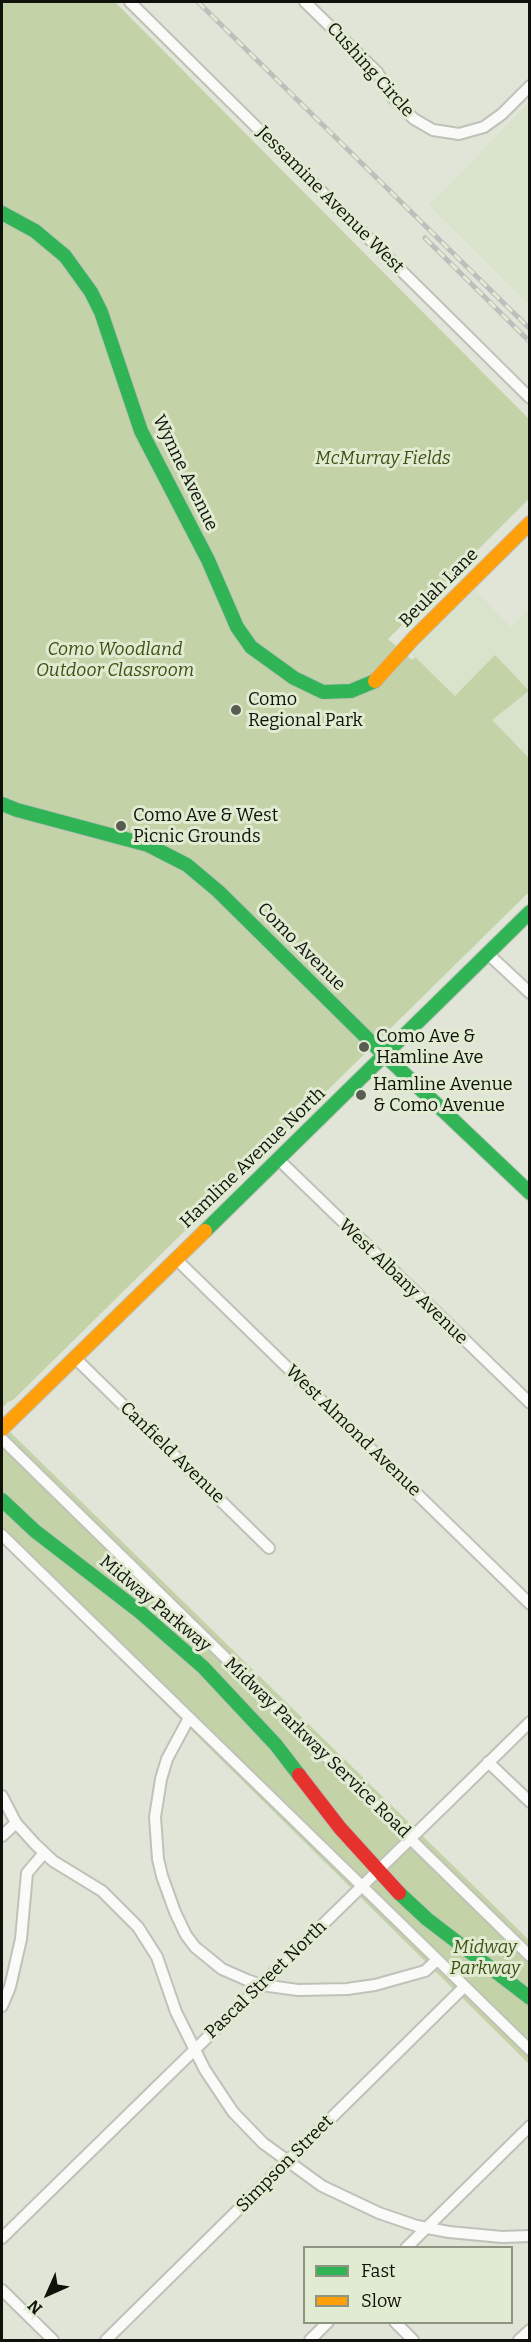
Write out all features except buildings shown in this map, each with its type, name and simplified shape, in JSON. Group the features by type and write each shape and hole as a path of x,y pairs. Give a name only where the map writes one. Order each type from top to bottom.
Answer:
{"street":[{"name":"Jessamine Avenue West","path":"129,2 530,398"},
{"name":"Cushing Circle","path":"306,2 377,72 393,98 414,119 433,130 459,134 484,127 502,114 530,86"},
{"name":"Wynne Avenue","path":"2,213 51,243 65,256 91,292 101,312 141,430 208,560 237,627 250,647 294,678 323,692 351,691 376,680"},
{"name":"Beulah Lane","path":"376,680 413,639 530,523"},
{"name":"Como Avenue","path":"2,804 148,845 188,865 218,891 530,1193"},
{"name":"Hamline Avenue North","path":"2,1429 530,912"},
{"path":"487,953 530,993"},
{"name":"West Albany Avenue","path":"278,1159 530,1403"},
{"name":"West Almond Avenue","path":"176,1259 530,1604"},
{"name":"Canfield Avenue","path":"75,1358 269,1548"},
{"name":"Midway Parkway Service Road","path":"2,1439 530,1956"},
{"name":"Midway Parkway","path":"2,1500 35,1531 169,1636 229,1692 276,1745 340,1828 378,1871 427,1919 530,1998"},
{"path":"2,1535 530,2050"},
{"path":"189,1718 167,1759 157,1800 156,1838 162,1876 175,1912 186,1935 195,1947 222,1969 261,1985 323,1990 375,1985 425,1971 437,1960"},
{"name":"Pascal Street North","path":"2,2238 530,1722"},
{"path":"488,1762 530,1802"},
{"path":"2,1796 16,1823 44,1853 102,1891 138,1927 157,1957 176,2013 213,2083 233,2112 263,2143 322,2186 379,2214 427,2228 482,2235 530,2236"},
{"path":"2,1836 16,1823"},
{"path":"2,2006 10,1987 21,1939 27,1873 44,1853"},
{"name":"Simpson Street","path":"106,2340 464,1987"},
{"path":"407,2246 530,2126"},
{"path":"2,2290 53,2340"},
{"path":"310,2340 326,2324"},
{"path":"397,2324 413,2340"},
{"path":"519,2340 530,2330"}],"shaded area":[{"path":"529,103 529,304 429,205"},
{"path":"475,590 511,627 529,608 529,691 455,696 411,654"},
{"path":"530,692 529,758 491,720"}],"green space":[{"name":"Como Regional Park","path":"2,2 115,2 529,419 529,499 388,639 412,660 415,657 455,696 495,655 529,691 492,720 529,758 529,892 13,1400 2,1408"},
{"name":"Midway Parkway","path":"2,1424 529,1940 529,2064 2,1543"}],"railway":[{"path":"198,2 530,329"},
{"path":"425,238 530,342"}],"traffic: fast":[{"path":"2,213 35,231 65,256 91,292 101,312 141,431 208,560 237,627 251,647 294,678 323,692 351,691 375,681"},
{"path":"2,804 148,845 187,865 218,891 374,1045 530,1193"},
{"path":"205,1231 530,912"},
{"path":"2,1500 35,1531 140,1612 203,1667 276,1745 299,1775"},
{"path":"399,1893 427,1919 530,1998"}],"traffic: slow":[{"path":"375,681 413,639 530,523"},
{"path":"2,1429 205,1231"}],"traffic: jam":[{"path":"299,1775 340,1828 399,1893"}],"place":[{"name":"Como Regional Park","path":"236,710"},
{"name":"Como Ave & West Picnic Grounds","path":"121,826"},
{"name":"Como Ave & Hamline Ave","path":"364,1047"},
{"name":"Hamline Avenue & Como Avenue","path":"361,1095"}],"park label":[{"name":"McMurray Fields","path":"383,459"},
{"name":"Como Woodland Outdoor Classroom","path":"115,660"}]}
